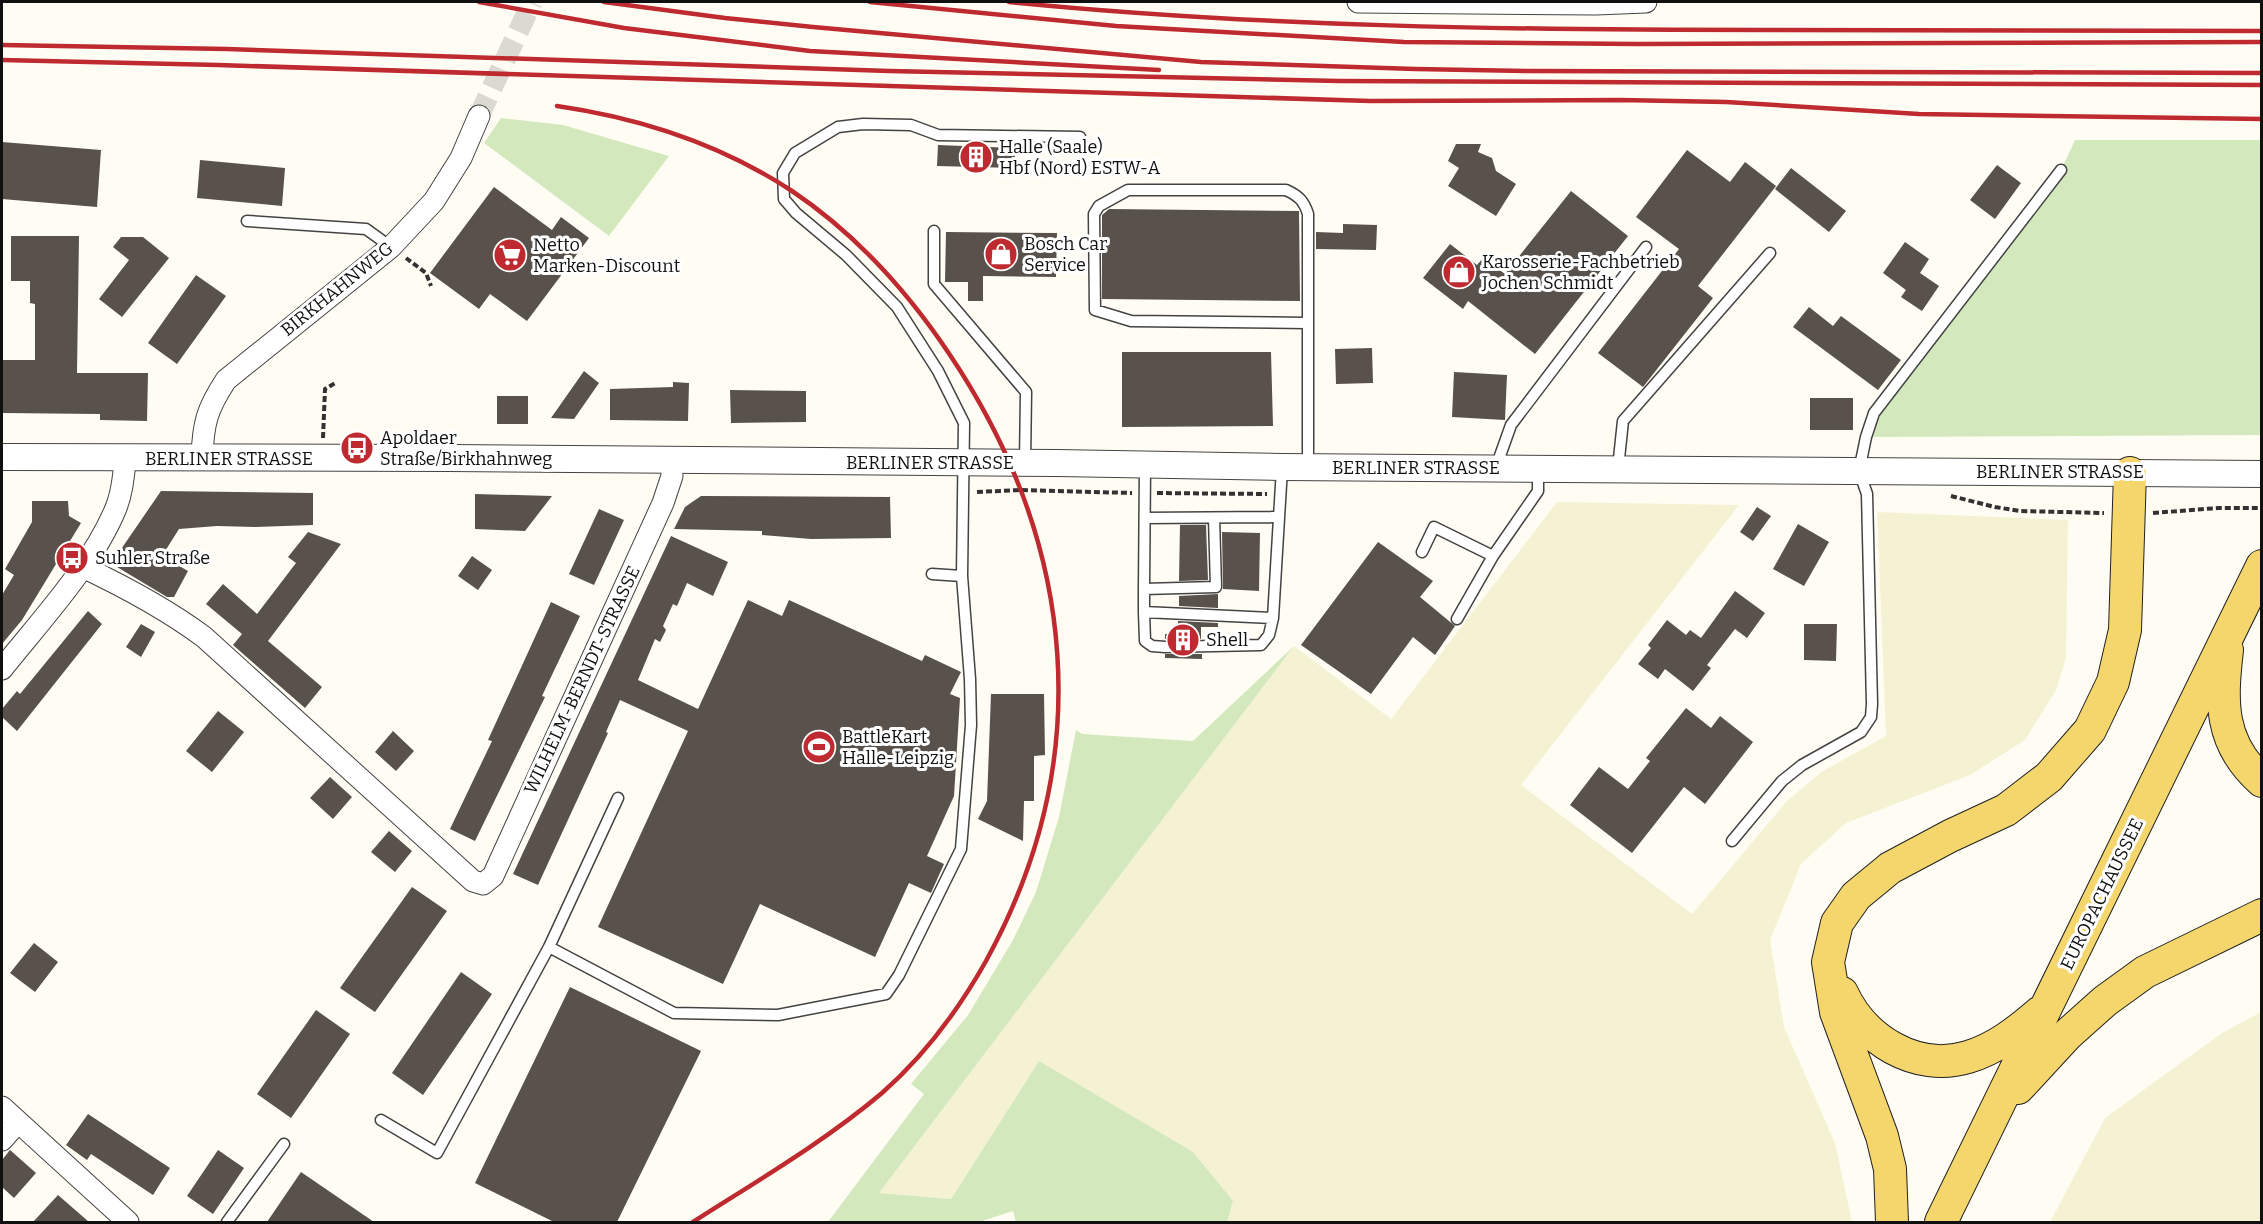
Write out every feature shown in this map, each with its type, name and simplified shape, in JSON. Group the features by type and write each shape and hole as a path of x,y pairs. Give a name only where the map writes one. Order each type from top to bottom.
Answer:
{"main road":[{"path":"1892,1222 1890,1169 1836,1012 1828,962 1837,923 1856,896 1890,868 2006,810 2049,777 2090,730 2113,682 2125,630 2130,473"},
{"name":"EUROPACHAUSSEE","path":"1941,1222 2262,566"},
{"path":"2230,629 2223,683 2226,728 2240,757 2262,781"},
{"path":"1992,1118 2068,1034 2105,1001 2145,972 2262,915"},
{"path":"1828,962 1857,1019 1886,1044 1906,1055 1946,1061 1967,1058 2008,1038 2048,1005"}],"street":[{"path":"1358,2 1596,4 1646,2"},
{"name":"BIRKHAHNWEG","path":"202,458 202,430 212,401 226,380 391,247 434,201 461,158 479,116"},
{"name":"BERLINER STRASSE","path":"2,457 2262,474"},
{"path":"2,669 83,567 117,506 124,476 125,459"},
{"name":"WILHELM-BERNDT-STRASSE","path":"83,567 179,620 204,637 473,881 483,884 492,876 663,503 672,476 671,461"},
{"path":"2,1107 128,1222"},
{"path":"2,1140 18,1122"}],"lane":[{"path":"549,947 674,1013 778,1015 886,994 899,975 961,849 971,725 962,576 964,423 938,371 897,307 846,255 796,213 784,199 783,172 795,153 838,127 863,124 911,125 938,135 1080,137"},
{"path":"1732,842 1782,781 1802,765 1861,732 1870,717 1872,704 1867,494 1859,471 1874,413 2061,170"},
{"path":"1308,323 1131,321 1095,309 1094,214 1099,206 1128,190 1286,190 1305,202 1308,214 1308,323 1308,467"},
{"path":"247,221 366,229 391,247"},
{"path":"934,231 934,284 1026,392 1025,463"},
{"path":"1496,468 1511,425 1646,247"},
{"path":"1618,468 1623,421 1770,253"},
{"path":"1145,465 1144,612 1146,641 1152,646 1165,647 1261,645 1269,634 1273,618 1282,467"},
{"path":"1457,619 1493,556 1538,491 1538,468"},
{"path":"1145,518 1279,517"},
{"path":"1144,589 1216,587 1214,518"},
{"path":"1422,552 1434,527 1493,556"},
{"path":"932,574 962,576"},
{"path":"1144,612 1273,618"},
{"path":"381,1120 437,1153 549,947 618,798"},
{"path":"227,1222 284,1144"}],"path":[{"path":"391,247 426,273 431,286"},
{"path":"323,442 325,389 337,382"},
{"path":"962,492 1021,490 1280,494"},
{"path":"1943,495 2020,511 2129,514 2172,513 2218,507 2262,508"}],"shaded area":[{"path":"1557,502 1739,505 1521,785 1692,914 1787,801 1821,772 1886,736 1877,512 2068,520 2066,658 2056,690 2025,740 1970,775 1846,823 1801,864 1770,940 1784,1027 1835,1143 1852,1222 1227,1222 1233,1201 1039,1061 951,1199 879,1193 1294,646 1391,719"},
{"path":"2261,1012 2261,1222 2050,1222 2105,1118 2222,1033"}],"green space":[{"path":"501,118 563,125 669,156 609,236 484,143"},
{"path":"2075,140 2261,140 2261,435 1866,437 1874,413 2061,170"},
{"path":"1294,646 879,1193 951,1199 1039,1061 1193,1152 1233,1201 1227,1222 1016,1222 1013,1211 979,1222 828,1222 924,1094 911,1084 968,1015 1013,940 1036,892 1059,817 1076,730 1082,734 1193,741"}],"building":[{"path":"2,142 101,150 97,207 2,199"},
{"path":"1456,144 1481,144 1478,152 1492,158 1496,171 1516,184 1496,216 1448,186 1459,168 1448,161"},
{"name":"Halle (Saale) Hbf (Nord) ESTW-A","path":"938,145 1015,148 1015,168 937,166"},
{"path":"1687,150 1730,182 1745,162 1776,186 1698,286 1713,298 1643,387 1598,353 1679,249 1636,217"},
{"path":"200,160 285,168 282,206 197,198"},
{"path":"1997,165 2021,183 1995,219 1970,200"},
{"path":"1791,168 1846,211 1829,232 1775,189"},
{"name":"Netto Marken-Discount","path":"494,187 552,230 561,217 589,238 527,321 490,294 479,309 430,273"},
{"path":"1571,191 1628,236 1535,354 1468,301 1463,309 1423,278 1450,244 1477,265 1483,258 1505,274"},
{"path":"1109,209 1299,211 1300,301 1102,299 1102,215"},
{"path":"1343,224 1377,225 1376,250 1316,249 1316,232 1343,233"},
{"name":"Bosch Car Service","path":"946,232 1057,233 1056,277 983,276 983,301 968,301 968,282 945,282"},
{"path":"11,236 79,236 77,373 148,373 147,421 100,420 100,414 2,413 2,360 35,360 35,304 30,303 30,281 11,281"},
{"path":"121,237 143,237 169,258 122,317 99,299 129,260 113,247"},
{"path":"1905,242 1929,259 1920,273 1939,286 1922,311 1901,297 1906,290 1883,273"},
{"path":"196,275 226,296 177,364 148,343"},
{"path":"1809,307 1833,326 1841,316 1901,360 1878,390 1793,327"},
{"path":"1372,348 1373,383 1336,384 1335,349"},
{"path":"1122,352 1271,352 1273,426 1122,427"},
{"path":"584,371 599,383 574,419 551,418"},
{"path":"1454,372 1507,375 1505,420 1452,417"},
{"path":"673,382 689,383 688,421 610,420 610,389 673,387"},
{"path":"730,390 806,391 806,422 731,423"},
{"path":"497,396 528,396 528,424 497,424"},
{"path":"1810,398 1853,398 1853,430 1810,430"},
{"path":"161,491 313,493 313,525 217,526 179,529 162,556 188,571 174,597 167,597 117,567 115,558"},
{"path":"475,494 552,496 525,531 475,529"},
{"path":"701,496 890,497 891,538 811,539 762,535 762,531 674,529 685,507"},
{"path":"32,501 68,501 69,516 81,523 22,620 2,644 2,595 14,575 5,569 32,522"},
{"path":"1757,507 1771,516 1753,541 1740,532"},
{"path":"599,509 624,520 594,585 569,574"},
{"path":"1798,524 1829,542 1804,586 1773,569"},
{"path":"1180,525 1206,525 1208,580 1179,581"},
{"path":"308,532 341,544 268,641 322,687 305,708 233,645 242,634 206,604 223,584 257,614 296,563 288,557"},
{"name":"Shell","path":"1222,532 1260,533 1259,591 1223,589"},
{"name":"BattleKart Halle-Leipzig","path":"671,536 728,562 713,596 687,583 677,606 673,604 663,626 666,630 660,642 655,639 638,680 698,709 748,600 782,616 789,600 922,661 925,655 961,672 950,694 960,698 954,796 927,856 944,864 931,893 909,883 875,957 760,904 723,984 598,927 688,731 620,700 606,732 608,733 538,885 513,874"},
{"path":"1378,542 1433,581 1420,597 1455,626 1435,655 1413,637 1371,694 1301,645"},
{"path":"472,556 492,570 478,590 458,576"},
{"path":"1735,591 1765,613 1747,638 1735,629 1707,665 1711,668 1693,691 1665,669 1658,679 1638,664 1651,648 1648,645 1667,620 1686,635 1690,630 1701,638"},
{"path":"1218,594 1218,608 1179,606 1179,596"},
{"path":"551,602 580,616 542,696 545,697 475,841 450,829 492,741 488,740"},
{"path":"88,611 102,624 17,731 2,717 2,709 17,691 20,694"},
{"path":"1178,621 1218,623 1218,627 1201,627 1201,639 1165,639 1165,634 1178,633"},
{"path":"141,624 155,632 141,657 126,647"},
{"path":"1804,624 1837,624 1836,661 1804,660"},
{"path":"1165,654 1202,654 1202,659 1165,658"},
{"path":"991,694 1044,694 1045,755 1034,756 1034,801 1024,801 1023,841 978,819 987,801"},
{"path":"1686,708 1711,728 1720,716 1753,742 1705,804 1684,787 1632,853 1570,805 1599,767 1628,789 1650,761 1646,758"},
{"path":"218,711 244,732 212,772 186,751"},
{"path":"393,731 414,751 396,771 375,752"},
{"path":"330,777 352,797 333,819 310,798"},
{"path":"389,831 412,851 395,872 371,852"},
{"path":"412,887 447,911 375,1012 340,988"},
{"path":"34,943 58,962 35,992 10,973"},
{"path":"461,972 492,994 423,1095 392,1073"},
{"path":"570,987 701,1051 617,1222 554,1222 475,1183"},
{"path":"316,1010 350,1034 291,1118 257,1094"},
{"path":"88,1114 170,1168 153,1195 91,1154 87,1160 66,1145"},
{"path":"10,1150 36,1173 14,1198 2,1187 2,1160"},
{"path":"218,1150 244,1168 213,1214 187,1196"},
{"path":"301,1172 374,1222 267,1222"},
{"path":"58,1195 89,1222 33,1222"}],"tunnel":[{"path":"479,116 532,2"}],"railway":[{"path":"479,2 624,28 810,51 1159,70"},
{"path":"604,2 813,27 1201,62 1528,71 2262,73"},
{"path":"870,2 1116,26 1404,42 1637,44 2262,42"},
{"path":"1009,2 1199,17 1484,28 2262,31"},
{"path":"2,45 227,49 889,71 1339,81 2262,85"},
{"path":"2,60 1370,101 1726,102 1919,114 2262,119"},
{"path":"557,106 649,126 709,147 737,160 792,191 815,208 859,245 879,266 934,332 993,427 1025,501 1046,577 1057,654 1057,731 1045,808 1022,885 986,961 964,997 926,1048 882,1093 814,1145 693,1222"}],"place":[{"name":"Halle (Saale) Hbf (Nord) ESTW-A","path":"976,157"},
{"name":"Bosch Car Service","path":"1001,254"},
{"name":"Netto Marken-Discount","path":"510,255"},
{"name":"Karosserie-Fachbetrieb Jochen Schmidt","path":"1459,272"},
{"name":"Apoldaer Straße/Birkhahnweg","path":"357,448"},
{"name":"Suhler Straße","path":"72,558"},
{"name":"Shell","path":"1183,640"},
{"name":"BattleKart Halle-Leipzig","path":"819,747"}]}
